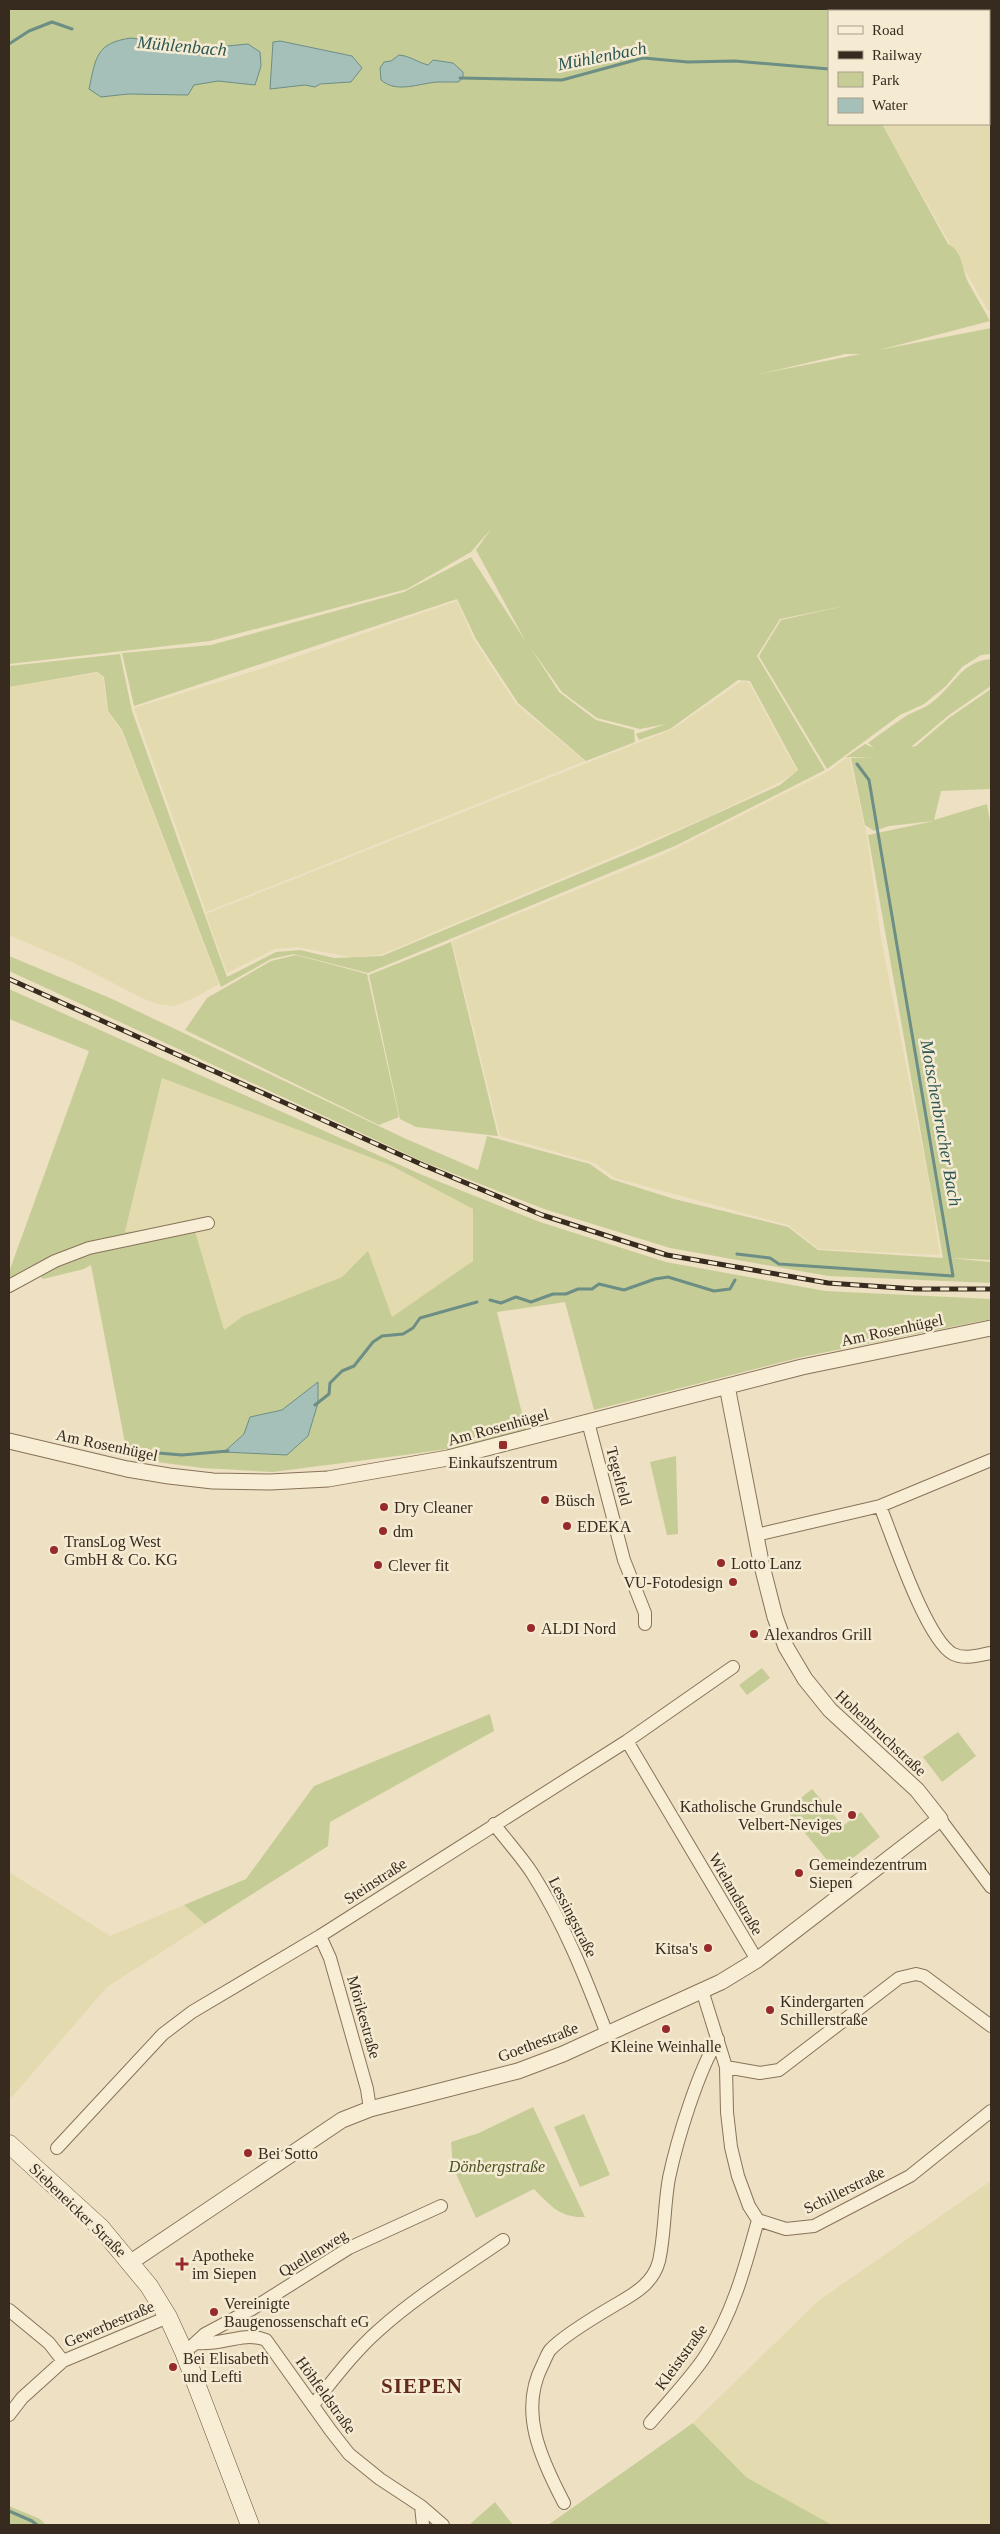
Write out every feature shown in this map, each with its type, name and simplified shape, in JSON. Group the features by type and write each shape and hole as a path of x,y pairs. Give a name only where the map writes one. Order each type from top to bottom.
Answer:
{"main road":[{"name":"Siebeneicker Straße","path":"9,2144 101,2228 130,2262 168,2317 196,2343 250,2525"}],"street":[{"path":"9,1286 55,1261 89,1248 208,1223"},
{"name":"Am Rosenhügel","path":"9,1441 160,1475 213,1481 270,1482 328,1478 433,1461 802,1367 991,1328"},
{"name":"Hohenbruchstraße","path":"727,1386 756,1536 775,1617 786,1647 805,1679 837,1718 917,1790 991,1887"},
{"name":"Tegelfeld","path":"588,1422 624,1560 645,1613 646,1624"},
{"path":"756,1536 880,1506 991,1460"},
{"path":"880,1506 913,1589 937,1638 953,1654 963,1657 991,1653"},
{"name":"Steinstraße","path":"56,2148 163,2034 192,2012 320,1936 627,1741 733,1667"},
{"name":"Wielandstraße","path":"627,1741 757,1960"},
{"name":"Goethestraße","path":"130,2262 342,2120 370,2109 518,2071 563,2054 721,1982 757,1960 940,1819"},
{"name":"Lessingstraße","path":"494,1824 531,1872 555,1915 582,1970 607,2034"},
{"name":"Mörikestraße","path":"320,1936 332,1967 367,2089 370,2109"},
{"path":"726,2067 760,2073 779,2070 899,1978 916,1974 930,1980 991,2026"},
{"path":"702,1990 726,2067 727,2112 731,2147 743,2191 749,2206 758,2220"},
{"path":"564,2503 547,2470 531,2417 534,2380 550,2350 595,2317 640,2290 652,2277 659,2261 670,2177 685,2120 709,2053 718,2039"},
{"name":"Schillerstraße","path":"758,2220 786,2229 814,2226 910,2176 991,2111"},
{"name":"Quellenweg","path":"196,2343 349,2248 441,2206"},
{"name":"Kleiststraße","path":"650,2424 703,2360 718,2334 732,2306 758,2220"},
{"path":"313,2405 346,2364 378,2331 406,2307 503,2240"},
{"name":"Gewerbestraße","path":"9,2310 49,2343 64,2361"},
{"name":"Gewerbestraße","path":"9,2415 22,2398 64,2361 168,2317"},
{"name":"Höhfeldstraße","path":"196,2343 211,2345 253,2335 266,2340 350,2454 380,2480 421,2506 443,2525"},
{"path":"421,2506 423,2525"}],"shaded area":[{"path":"991,67 991,309 988,311 883,125 990,125"},
{"path":"457,601 474,640 516,704 585,761 206,912 134,708 264,668"},
{"path":"97,673 103,677 107,711 121,730 219,984 194,998 174,1006 157,1004 142,998 74,963 9,935 9,687"},
{"path":"742,681 749,683 797,771 780,782 705,818 380,955 351,957 297,947 275,949 227,973 206,914 673,729"},
{"path":"849,756 867,836 880,933 928,1176 940,1255 819,1249 788,1225 615,1178 595,1163 500,1136 452,941 662,855 829,771"},
{"path":"162,1078 390,1165 473,1209 473,1261 392,1318 368,1252 342,1277 243,1316 223,1331 194,1229 125,1233"},
{"path":"9,1872 110,1936 184,1905 205,1924 107,1987 11,2098 9,2096"},
{"path":"991,2181 991,2525 832,2525 746,2477 693,2423 818,2301"}],"green space":[{"path":"9,9 991,9 991,67 990,10 828,10 828,125 883,125 948,244 959,255 968,282 990,321 879,350 991,328 991,654 981,655 962,667 946,686 924,704 900,715 827,769 759,656 781,620 849,605 780,619 757,656 825,770 675,846 368,973 294,954 271,959 221,987 122,730 108,711 104,677 97,672 9,687 9,666 120,654 132,711 227,977 276,952 300,950 334,958 382,956 636,850 780,785 798,770 750,681 738,680 670,729 639,740 636,734 666,724 640,729 597,718 562,692 530,647 559,692 596,720 634,730 635,742 586,761 518,703 476,639 457,599 134,706 122,653 211,645 310,618 404,592 471,557 526,642 476,550 491,529 471,552 407,589 210,641 9,664","holes":["845,354 861,354 765,373"]},
{"path":"991,659 991,686 949,715 911,747 916,746 949,718 991,689 991,789 941,791 934,820 987,804 991,827 991,1260 949,1258 991,1262 991,1283 828,1276 670,1248 544,1209 424,1162 9,971 9,956 110,998 404,1138 478,1170 487,1136 590,1164 611,1179 674,1199 788,1227 818,1250 943,1258 868,835 934,821 889,826 874,831 865,825 851,758 874,757 846,757 865,744 874,748 868,743 906,716 927,706 971,665"},
{"path":"451,942 498,1136 416,1127 400,1119 369,975"},
{"path":"296,955 367,974 399,1117 379,1125 185,1030 207,998 271,961"},
{"path":"9,989 420,1174 540,1222 666,1262 825,1291 991,1299 991,1319 802,1357 594,1410 565,1302 497,1312 527,1434 508,1440 273,1472 203,1468 133,1459 125,1443 91,1265 84,1269 43,1279 39,1275 9,1278 9,1272 89,1051 9,1019","holes":["162,1078 390,1165 473,1209 473,1261 392,1317 368,1251 342,1277 243,1316 224,1330 194,1228 125,1232"]},
{"path":"676,1456 678,1534 667,1535 650,1462"},
{"path":"762,1668 770,1678 747,1695 739,1685"},
{"path":"490,1714 494,1731 330,1822 328,1846 205,1924 184,1905 246,1879 314,1786"},
{"path":"958,1732 976,1756 942,1782 923,1757"},
{"path":"812,1789 843,1826 861,1812 880,1837 836,1871 786,1810"},
{"name":"Dönbergstraße","path":"533,2107 585,2217 576,2217 556,2210 534,2189 476,2218 453,2167 451,2142 479,2133"},
{"path":"584,2114 610,2175 580,2187 554,2127"},
{"path":"693,2423 746,2477 832,2525 548,2525"},
{"path":"495,2502 513,2525 469,2525"},
{"path":"9,2506 40,2519 46,2525 9,2525"}],"water":[{"path":"131,38 173,46 206,48 248,44 260,52 261,66 255,85 218,81 194,85 188,95 128,94 101,97 89,89 96,60 104,48 119,40"},
{"path":"280,41 352,56 362,68 351,82 320,84 315,87 305,85 270,89 273,42"},
{"path":"399,55 428,65 433,60 453,63 463,72 463,78 458,82 438,82 408,87 387,84 381,80 380,68 384,62 391,61"},
{"path":"318,1382 318,1403 308,1436 287,1455 224,1452 244,1434 250,1417 282,1410"}],"waterway":[{"name":"Mühlenbach","path":"9,44 29,31 52,22 72,29"},
{"name":"Mühlenbach","path":"460,78 562,80 643,58 688,62 735,61 828,69"},
{"name":"Motschenbrucher Bach","path":"737,1254 770,1258 779,1264 953,1276 869,780 857,764"},
{"name":"Motschenbrucher Bach","path":"490,1300 501,1303 516,1297 531,1302 553,1294 566,1294 578,1289 592,1289 599,1284 624,1290 655,1279 668,1277 714,1291 730,1289 735,1280"},
{"name":"Motschenbrucher Bach","path":"315,1405 329,1394 330,1383 342,1371 354,1366 373,1342 382,1336 403,1334 413,1328 420,1318 477,1302"},
{"name":"Motschenbrucher Bach","path":"122,1450 182,1455 228,1451"},
{"path":"9,2511 37,2525"}],"railway":[{"path":"9,979 423,1165 542,1215 667,1255 828,1283 915,1289 991,1289"}],"place":[{"name":"Einkaufszentrum","path":"503,1445"},
{"name":"Büsch","path":"545,1500"},
{"name":"Dry Cleaner","path":"384,1507"},
{"name":"EDEKA","path":"567,1526"},
{"name":"dm","path":"383,1531"},
{"name":"TransLog West GmbH & Co. KG","path":"54,1550"},
{"name":"Lotto Lanz","path":"721,1563"},
{"name":"Clever fit","path":"378,1565"},
{"name":"VU-Fotodesign","path":"733,1582"},
{"name":"ALDI Nord","path":"531,1628"},
{"name":"Alexandros Grill","path":"754,1634"},
{"name":"Katholische Grundschule Velbert-Neviges","path":"852,1815"},
{"name":"Gemeindezentrum Siepen","path":"799,1873"},
{"name":"Kitsa's","path":"708,1948"},
{"name":"Kindergarten Schillerstraße","path":"770,2010"},
{"name":"Kleine Weinhalle","path":"666,2029"},
{"name":"Bei Sotto","path":"248,2153"},
{"name":"Apotheke im Siepen","path":"182,2264"},
{"name":"Vereinigte Baugenossenschaft eG","path":"214,2312"},
{"name":"Bei Elisabeth und Lefti","path":"173,2367"}],"district":[{"name":"SIEPEN","path":"422,2386"}]}
